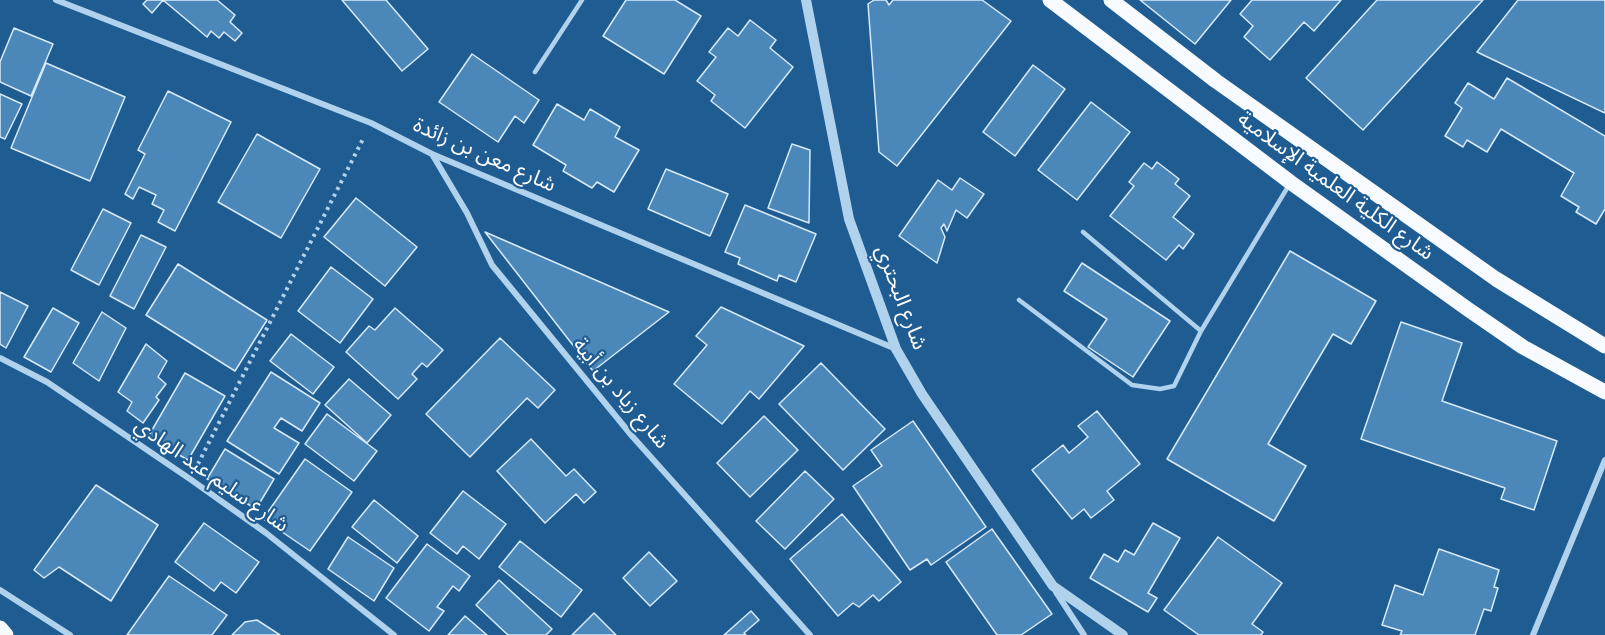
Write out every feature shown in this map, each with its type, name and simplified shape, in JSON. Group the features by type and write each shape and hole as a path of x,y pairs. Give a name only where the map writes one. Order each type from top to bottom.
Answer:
{"main road":[{"name":"شارع الكلية العلمية الإسلامية","path":"1050,0 1290,182 1523,347 1605,392"},
{"name":"شارع الكلية العلمية الإسلامية","path":"1111,0 1216,81 1496,279 1605,346"},
{"path":"0,628 6,635"}],"street":[{"name":"شارع معن بن زائدة","path":"56,0 371,123 432,154 896,349"},
{"name":"شارع البحتري","path":"806,0 849,219 896,349 922,394 1053,586 1083,635"},
{"name":"شارع زياد بن أبية","path":"432,154 467,213 492,265 632,436 810,635"},
{"name":"شارع سليم عبد الهادي","path":"0,358 47,382 190,479 266,533 394,635"},
{"path":"1533,635 1605,460"},
{"path":"1053,586 1123,635"},
{"path":"0,590 70,635"}],"lane":[{"path":"535,72 582,0"},
{"path":"1019,300 1132,385 1160,389 1174,386 1202,331 1290,182"},
{"path":"1083,232 1202,331"}],"path":[{"path":"190,479 371,123"}],"building":[{"path":"147,0 163,0 152,13 143,4"},
{"path":"163,0 217,0 235,15 230,22 242,33 235,41 224,32 219,38 211,31 207,37"},
{"path":"342,0 386,0 428,49 402,71"},
{"path":"626,0 675,0 701,16 664,74 603,36"},
{"path":"874,0 886,0 889,5 893,0 982,0 1011,21 897,166 879,152 868,4"},
{"path":"1140,0 1231,0 1195,44"},
{"path":"1252,0 1341,0 1314,31 1304,22 1270,60 1244,37 1253,26 1240,14"},
{"path":"1377,0 1483,0 1363,130 1306,78"},
{"path":"1518,0 1605,0 1605,113 1477,52"},
{"path":"750,20 776,40 770,48 793,67 745,128 711,101 715,95 697,81 716,57 709,52 728,28 738,36"},
{"path":"14,28 53,44 31,96 0,82 0,62"},
{"path":"472,54 539,100 524,123 515,116 498,142 439,102"},
{"path":"46,63 125,97 90,181 11,148"},
{"path":"1033,65 1065,89 1015,156 983,132"},
{"path":"1507,78 1605,136 1605,209 1596,224 1576,212 1579,207 1561,196 1574,173 1501,129 1487,152 1467,140 1463,147 1445,136 1462,108 1455,103 1468,83 1494,99"},
{"path":"168,91 231,122 175,231 158,222 164,210 152,204 156,195 139,187 133,199 125,194 145,154 138,150"},
{"path":"0,94 22,104 5,139 0,137"},
{"path":"1091,102 1130,132 1077,200 1038,170"},
{"path":"557,104 584,120 590,109 620,127 615,137 639,150 614,192 597,182 592,188 563,171 566,165 533,145"},
{"path":"257,134 320,169 281,238 218,202"},
{"path":"792,144 810,150 809,223 768,208"},
{"path":"1157,162 1179,179 1175,184 1190,196 1173,217 1194,234 1183,249 1179,245 1166,260 1110,216 1134,186 1129,182 1144,163 1152,169"},
{"path":"666,169 728,194 710,236 648,209"},
{"path":"960,178 984,194 967,218 956,210 947,231 944,224 941,228 945,237 937,263 899,236 938,180 952,190"},
{"path":"356,198 417,247 385,286 324,237"},
{"path":"745,205 816,234 796,282 779,275 777,281 738,264 740,258 725,252"},
{"path":"103,209 131,223 99,285 71,270"},
{"path":"485,232 669,312 593,371"},
{"path":"141,235 166,247 134,309 110,296"},
{"path":"1290,251 1376,301 1351,344 1333,334 1268,444 1306,466 1274,521 1167,459"},
{"path":"1082,263 1170,321 1133,377 1088,347 1107,319 1064,291"},
{"path":"178,264 267,320 235,371 146,315"},
{"path":"331,267 373,299 340,343 298,311"},
{"path":"0,292 28,306 6,348 0,344"},
{"path":"721,307 804,346 759,399 750,391 722,424 674,384 707,345 696,336"},
{"path":"53,308 79,323 51,372 24,357"},
{"path":"395,308 443,350 427,367 422,363 412,374 417,379 398,399 346,352 369,326 375,330"},
{"path":"102,312 126,328 99,381 73,363"},
{"path":"1401,322 1462,343 1442,401 1557,441 1534,510 1501,499 1505,488 1361,439"},
{"path":"291,334 334,367 313,394 270,361"},
{"path":"500,338 555,390 538,408 527,398 470,457 426,414"},
{"path":"146,344 167,361 158,377 166,384 156,397 159,400 143,423 127,411 132,402 118,392"},
{"path":"821,363 885,429 843,470 779,404"},
{"path":"271,372 320,403 302,431 281,418 274,428 299,443 279,474 227,441"},
{"path":"185,373 225,396 188,460 148,437"},
{"path":"349,379 391,415 367,443 325,405"},
{"path":"1097,411 1140,464 1107,491 1114,500 1091,518 1084,509 1072,519 1032,470 1063,445 1069,453 1088,437 1078,426"},
{"path":"327,414 377,451 354,481 305,444"},
{"path":"764,416 798,450 750,497 717,463"},
{"path":"913,421 986,527 931,565 927,559 910,570 853,486 882,466 871,450"},
{"path":"531,439 566,476 574,469 596,492 584,503 576,494 545,523 497,471"},
{"path":"225,449 274,479 256,509 207,479"},
{"path":"305,459 352,492 310,551 263,519"},
{"path":"805,471 834,499 785,549 756,521"},
{"path":"96,485 158,525 111,601 59,567 44,578 34,570"},
{"path":"463,491 506,524 479,559 463,546 457,554 430,533"},
{"path":"374,500 418,536 397,563 352,527"},
{"path":"842,514 901,582 879,601 873,595 859,607 853,603 838,616 790,559"},
{"path":"204,523 259,562 236,593 221,582 214,591 175,562"},
{"path":"1153,523 1180,538 1148,593 1157,598 1148,612 1090,578 1104,554 1118,562 1125,550 1134,555"},
{"path":"992,529 1052,614 1021,635 997,635 946,562"},
{"path":"348,537 394,568 374,601 328,569"},
{"path":"1218,537 1282,583 1252,624 1263,632 1261,635 1199,635 1164,610"},
{"path":"520,541 582,590 561,617 499,567"},
{"path":"427,544 470,576 459,591 453,586 437,607 444,611 429,631 386,598"},
{"path":"1439,549 1499,570 1494,587 1498,588 1491,611 1484,609 1475,635 1400,635 1402,631 1382,625 1395,585 1423,595"},
{"path":"649,552 677,581 650,606 623,578"},
{"path":"169,576 227,615 212,635 127,635"},
{"path":"499,580 552,629 546,635 508,635 476,605"},
{"path":"751,611 759,620 744,633 746,635 724,635"},
{"path":"594,613 616,635 572,635"},
{"path":"465,616 487,635 448,635"},
{"path":"257,620 280,635 232,635 245,622"}]}
